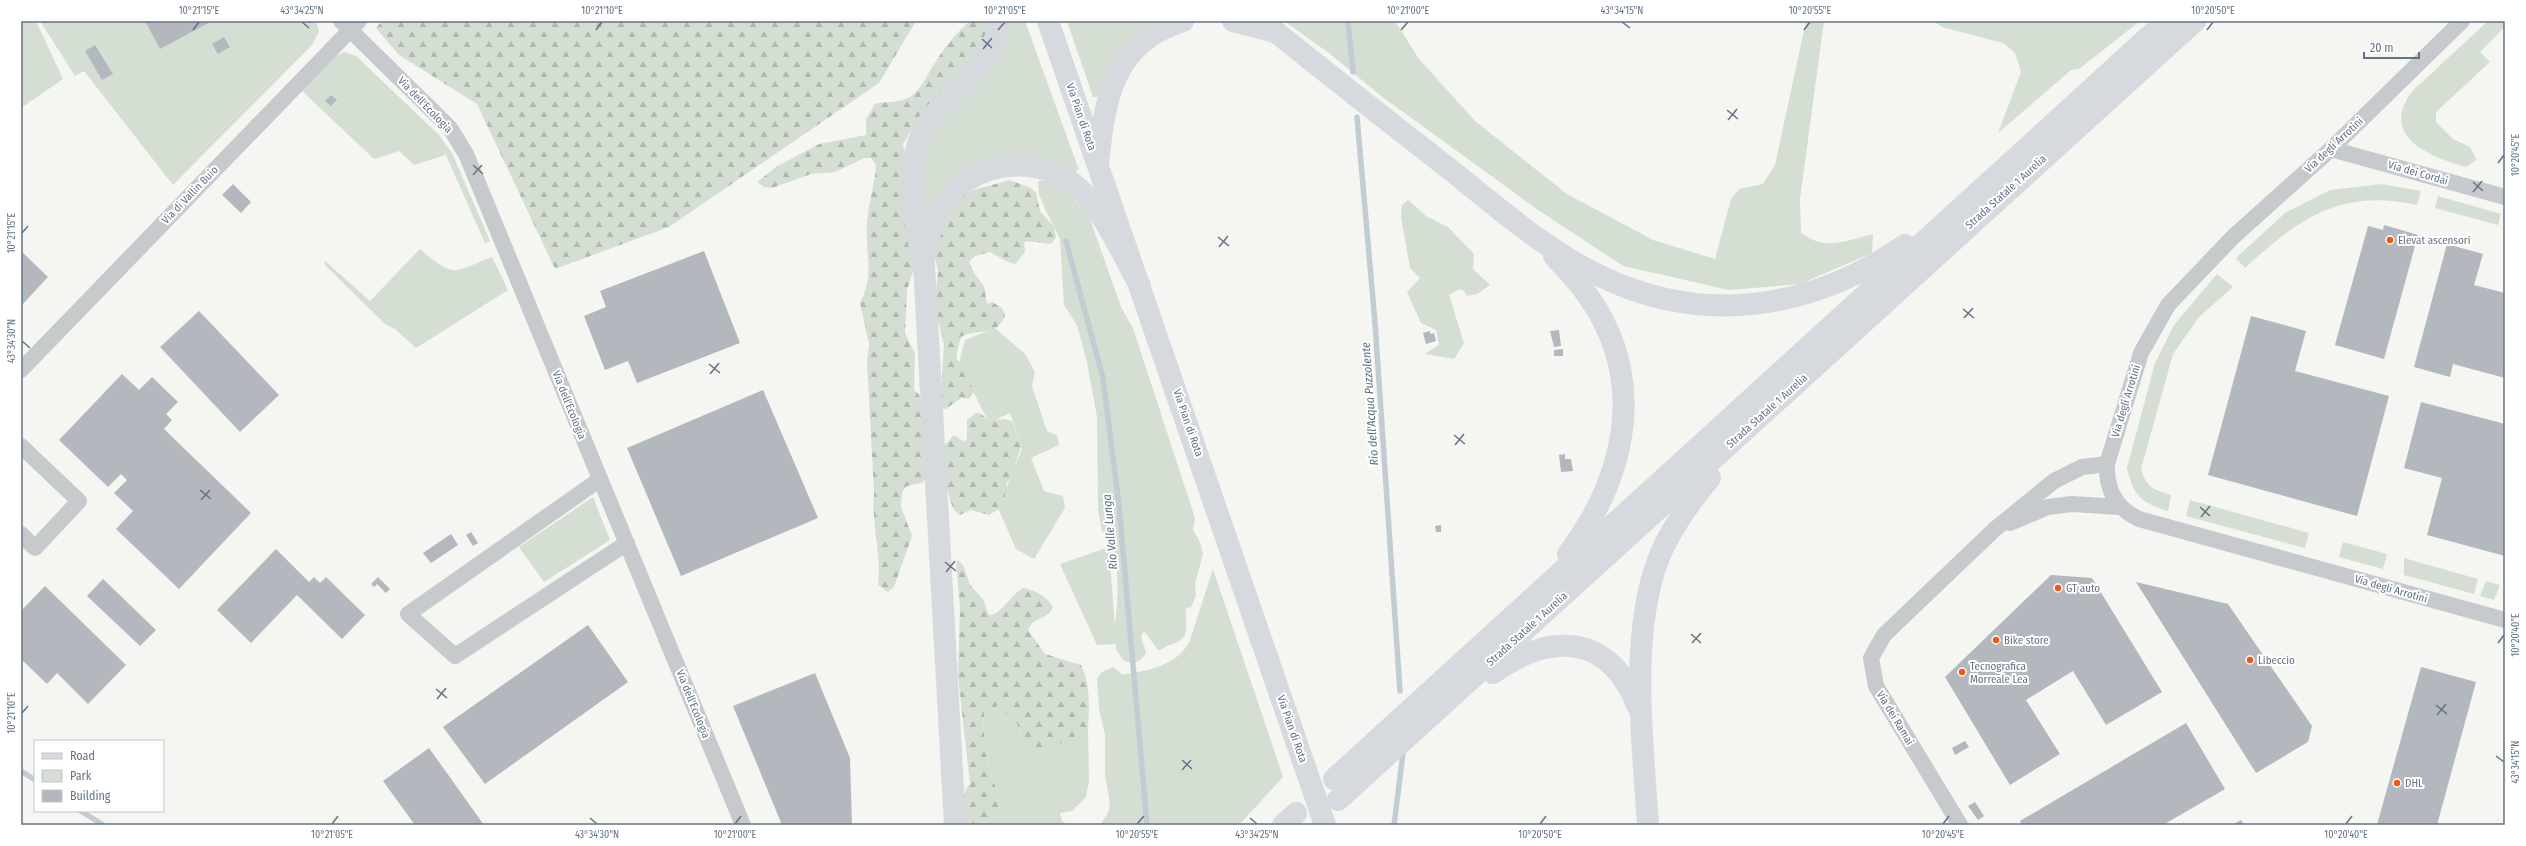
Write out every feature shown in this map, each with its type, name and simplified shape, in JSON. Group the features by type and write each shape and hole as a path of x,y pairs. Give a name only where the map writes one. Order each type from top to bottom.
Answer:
{"main road":[{"path":"955,825 924,266 913,195 913,172 921,137 928,122 937,111 964,85 990,51 997,38 1000,21"},
{"name":"Via Pian di Rota","path":"1048,21 1163,350 1325,825"},
{"path":"1098,164 1106,99 1120,67 1130,54 1155,32 1182,21"},
{"path":"1233,21 1269,26 1534,235 1587,269 1634,290 1688,303 1748,305 1795,297 1842,280 1898,250 1962,206"},
{"name":"Strada Statale 1 Aurelia","path":"1334,779 2166,21"},
{"name":"Strada Statale 1 Aurelia","path":"1338,800 2195,21"},
{"path":"924,266 932,224 951,194 969,179 991,168 1006,165 1023,165 1059,174 1077,187 1092,202 1140,286"},
{"path":"1534,235 1586,293 1601,317 1616,355 1624,404 1621,441 1610,481 1580,536 1535,595"},
{"path":"1648,825 1641,714 1644,624 1651,583 1664,547 1677,522 1699,491 1779,400"},
{"path":"1431,717 1515,660 1541,648 1567,645 1591,650 1611,663 1624,678 1641,714"}],"street":[{"name":"Via degli Arrotini","path":"2462,21 2331,149 2233,237 2168,305 2141,353 2107,464 2106,478 2110,492 2120,507 2139,519 2505,620"},
{"name":"Via di Vallin Buio","path":"21,370 350,24"},
{"name":"Via dell'Ecologia","path":"350,24 450,128 466,154 599,480 627,543 740,824"},
{"name":"Via dei Cordai","path":"2331,149 2505,197"},
{"path":"21,446 79,501 35,548 21,534"},
{"name":"Via dei Ramai","path":"1960,825 1876,686 1871,658 1884,635 1995,529 2054,481 2068,472 2082,467 2107,464"},
{"path":"599,480 408,614 455,656 627,543"},
{"name":"Via dei Ramai","path":"1995,529 2048,508 2072,504 2120,507"}],"green space":[{"path":"21,21 36,21 63,79 21,108"},
{"path":"40,21 316,21 319,31 312,45 173,185 84,71 75,76"},
{"path":"382,21 916,21 879,83 669,227 555,269 477,104 399,55 376,28"},
{"path":"970,21 990,22 991,37 944,94 924,109 903,144 907,166 914,268 907,290 905,333 915,354 914,390 919,394 921,401 932,471 922,483 907,486 902,492 901,507 912,536 894,587 888,592 878,585 879,561 873,504 874,492 867,362 869,344 860,303 865,293 867,283 867,224 876,165 871,158 864,158 835,172 811,174 772,188 764,187 757,182 776,167 819,144 866,135 866,119 875,104 906,99 916,92 947,45"},
{"path":"1009,21 1025,21 1079,170 1072,173 1020,158 925,214 921,182 927,142"},
{"path":"1067,21 1163,21 1108,70 1098,97 1093,97"},
{"path":"1284,21 1395,21 1419,59 1475,121 1567,194 1653,240 1715,259 1731,199 1739,189 1763,184 1775,165 1806,21 1824,21 1800,199 1801,233 1819,242 1827,243 1845,242 1873,234 1872,253 1800,284 1729,290 1623,266 1538,210 1381,96 1329,53"},
{"path":"1933,21 2140,21 2079,69 2071,70 1998,133 2021,72 2015,53 2003,43 1942,27"},
{"path":"2488,21 2505,21 2505,27 2480,52 2490,62 2436,112 2436,122 2453,139 2470,147 2477,160 2466,167 2440,158 2415,144 2407,135 2402,125 2402,112 2408,97 2414,90"},
{"path":"344,52 356,56 439,135 452,153 490,241 485,243 446,155 414,165 399,151 374,159 302,91 334,57"},
{"path":"1010,180 1029,187 1036,192 1040,211 1054,227 1056,238 1051,244 1027,241 1024,243 1025,252 1015,264 1008,262 990,252 975,256 969,262 974,273 984,286 987,304 992,302 1002,308 1005,315 1002,322 992,330 967,334 961,337 957,352 957,360 969,371 968,379 974,392 969,399 961,398 946,409 942,409 940,406 944,344 938,320 936,293 938,271 934,251 949,211 962,196 973,190"},
{"path":"1038,181 1049,181 1070,195 1089,216 1121,307 1133,328 1195,518 1193,530 1200,542 1203,554 1195,584 1196,596 1191,607 1186,608 1186,630 1182,639 1158,650 1144,631 1141,637 1146,653 1142,658 1133,663 1123,660 1116,649 1116,644 1097,645 1060,564 1109,547 1102,531 1098,510 1097,417 1087,362 1077,325 1064,305 1060,239 1039,194","holes":["1109,548 1116,564 1118,585 1115,626"]},
{"path":"2382,184 2421,191 2417,205 2390,201 2366,201 2343,205 2322,212 2303,222 2284,235 2245,268 2236,258 2285,213 2330,190"},
{"path":"2438,196 2501,214 2498,225 2435,208"},
{"path":"1408,200 1426,216 1448,227 1474,254 1473,269 1490,285 1477,294 1467,296 1464,291 1459,289 1449,295 1464,343 1454,359 1425,354 1439,345 1436,330 1421,323 1407,292 1420,278 1410,268 1401,217 1402,205"},
{"path":"420,249 440,265 454,270 469,267 492,257 508,290 416,348 395,329 385,324 325,265 325,261 370,301"},
{"path":"2217,274 2233,287 2199,317 2173,354 2141,469 2148,484 2155,489 2171,495 2168,511 2151,505 2140,497 2132,485 2127,468 2155,363 2174,325"},
{"path":"995,328 1025,354 1035,372 1032,386 1047,431 1057,435 1059,445 1031,458 1044,491 1063,496 1065,508 1034,559 1016,549 998,508 1022,449 1010,413 989,423 959,363 965,340"},
{"path":"976,413 980,413 989,421 1004,419 1012,421 1021,446 1011,477 1007,482 1004,502 999,509 989,515 970,510 960,515 955,511 949,495 945,474 943,447 954,435 965,442 967,439 967,420"},
{"path":"593,497 610,540 544,582 519,547"},
{"path":"2190,500 2309,533 2305,548 2186,516"},
{"path":"2343,542 2387,554 2383,569 2339,557"},
{"path":"2404,558 2478,579 2474,594 2404,575"},
{"path":"958,560 963,565 970,585 983,599 989,615 994,614 1002,608 1015,594 1024,588 1037,592 1044,597 1053,607 1049,613 1032,623 1028,630 1045,654 1081,665 1088,688 1088,729 1072,739 1031,754 1019,743 1020,736 1018,725 1012,718 998,706 985,710 985,747 991,773 1003,809 995,819 985,820 989,825 966,825 963,809 965,793 970,784 958,676 960,607 956,562"},
{"path":"1213,569 1283,777 1239,825 1100,825 1108,813 1110,803 1105,775 1105,735 1099,709 1097,678 1102,672 1113,667 1123,675 1151,669 1168,662 1183,651 1189,643"},
{"path":"2486,581 2500,585 2494,600 2480,596"},
{"path":"998,705 1017,723 1019,728 1019,739 1072,739 1088,729 1089,781 1086,797 1072,811 1060,813 1062,821 1067,825 989,825 985,820 1003,809 991,773 985,746 984,733 985,710"}],"building":[{"path":"145,21 212,21 160,49"},
{"path":"224,37 230,47 218,54 212,44"},
{"path":"95,45 113,74 102,80 85,51"},
{"path":"331,95 337,100 331,106 325,101"},
{"path":"233,184 251,202 241,213 222,195"},
{"path":"2384,225 2418,235 2384,359 2335,345 2368,226 2383,230"},
{"path":"2447,244 2483,254 2474,285 2505,293 2505,378 2453,364 2450,377 2414,367"},
{"path":"21,251 48,277 21,306"},
{"path":"704,251 740,343 637,383 628,361 605,370 584,316 606,307 600,291"},
{"path":"199,311 279,395 240,432 160,347"},
{"path":"2251,316 2306,331 2295,371 2389,396 2357,516 2208,475"},
{"path":"1559,330 1561,346 1554,347 1550,331"},
{"path":"1430,331 1430,334 1434,333 1436,341 1426,344 1423,333"},
{"path":"1563,349 1563,356 1554,356 1554,350"},
{"path":"122,374 139,390 152,377 178,402 166,414 172,420 164,429 251,513 179,589 116,529 133,511 114,493 127,480 121,474 108,487 59,440"},
{"path":"763,390 818,518 681,576 627,448"},
{"path":"2421,402 2505,424 2505,556 2427,535 2442,478 2404,468"},
{"path":"1565,454 1565,459 1571,459 1573,471 1561,472 1559,455"},
{"path":"1441,525 1441,532 1436,532 1435,526"},
{"path":"471,532 478,543 473,546 466,535"},
{"path":"451,534 458,545 431,563 423,553"},
{"path":"276,549 309,582 314,577 320,583 326,577 365,615 342,639 297,595 251,643 217,610"},
{"path":"2051,575 2092,578 2162,692 2106,725 2073,671 2026,700 2060,754 2010,785 1945,677"},
{"path":"378,577 390,589 386,593 377,584 374,587 371,584"},
{"path":"103,579 156,630 140,646 87,596"},
{"path":"2136,582 2228,604 2312,726 2308,742 2256,773"},
{"path":"45,586 126,665 88,704 57,673 47,684 21,659 21,611"},
{"path":"588,625 628,682 485,784 443,727"},
{"path":"2421,667 2476,682 2437,825 2377,825"},
{"path":"815,673 850,758 852,825 782,825 733,706"},
{"path":"2186,723 2225,789 2163,825 2022,825 2020,821"},
{"path":"1965,741 1969,747 1955,755 1952,748"},
{"path":"429,748 484,825 415,825 383,781"},
{"path":"1975,802 1984,816 1978,820 1968,806"},
{"path":"2241,820 2244,825 2232,825"}],"waterway":[{"name":"Rio dell'Acqua Puzzolente","path":"1348,21 1353,72"},
{"name":"Rio dell'Acqua Puzzolente","path":"1357,117 1375,323 1400,691"},
{"name":"Rio Valle Lunga","path":"1066,241 1103,378 1119,505 1147,825"},
{"name":"Rio dell'Acqua Puzzolente","path":"1394,825 1403,753"},
{"path":"21,771 34,779"},
{"path":"83,812 103,825"}],"place":[{"name":"Elevat ascensori","path":"2390,240"},
{"name":"GT auto","path":"2058,588"},
{"name":"Bike store","path":"1996,640"},
{"name":"Libeccio","path":"2250,660"},
{"name":"Tecnografica Morreale Lea","path":"1962,672"},
{"name":"DHL","path":"2397,783"}]}
